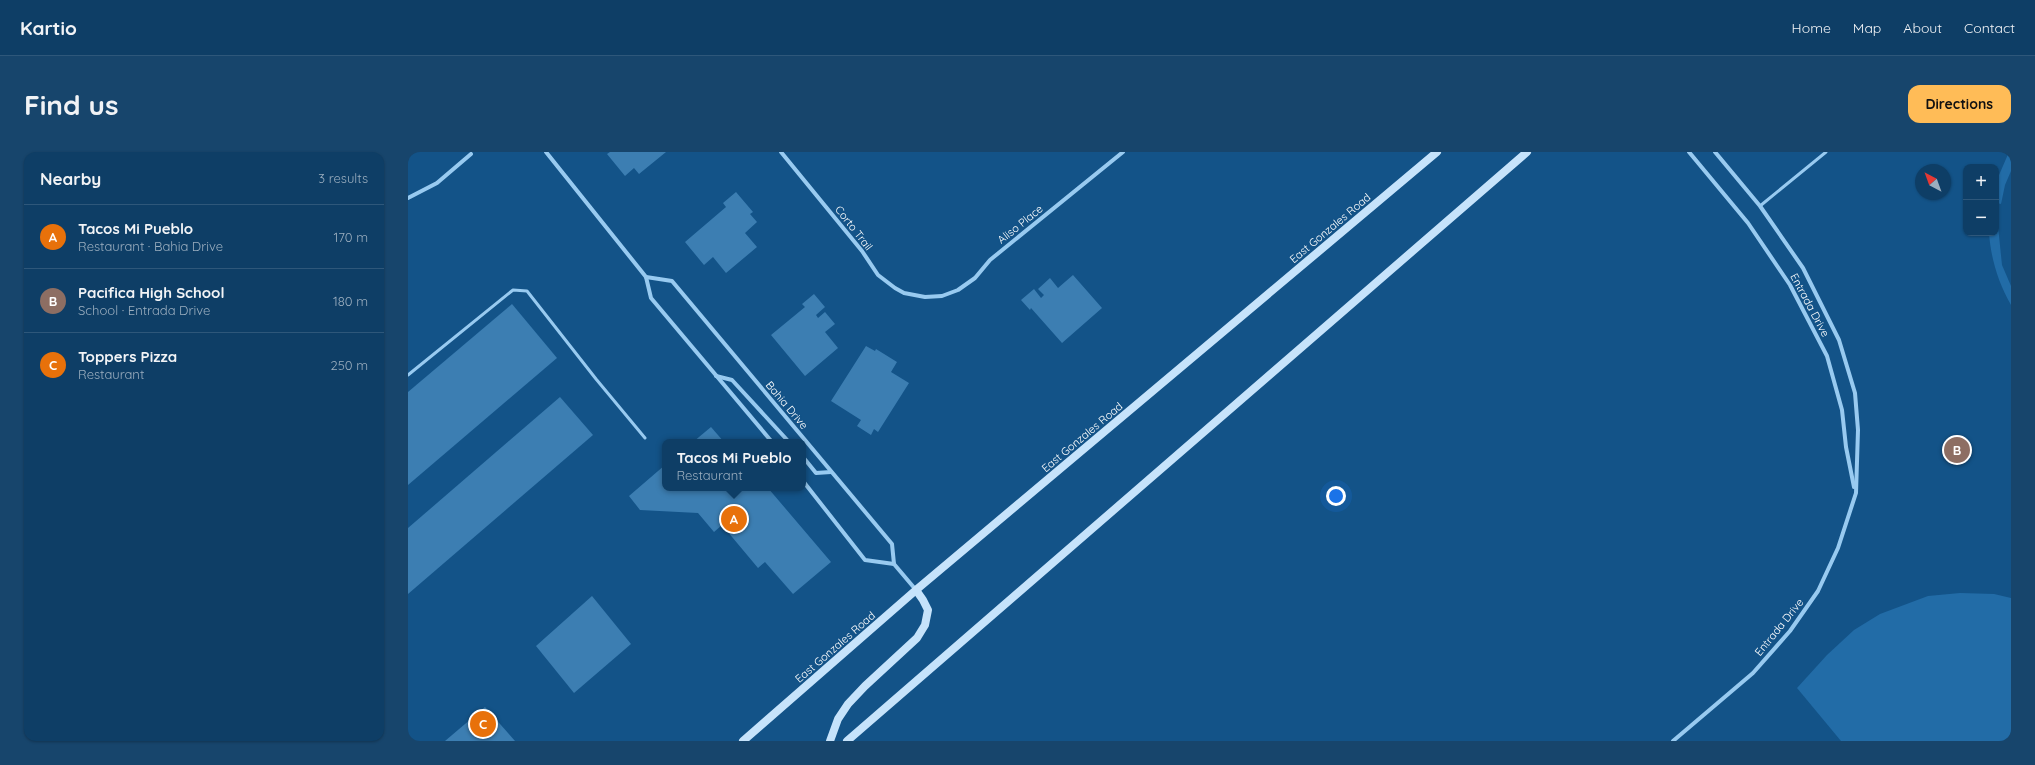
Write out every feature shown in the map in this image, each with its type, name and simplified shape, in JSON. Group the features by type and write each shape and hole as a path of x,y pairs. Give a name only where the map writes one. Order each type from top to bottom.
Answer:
{"main road":[{"name":"East Gonzales Road","path":"743,741 916,590 1437,152"},
{"path":"848,741 1527,152"},
{"path":"830,741 838,719 848,704 865,686 917,638 925,625 928,610 916,590"}],"street":[{"path":"546,152 646,276 651,298 769,439"},
{"name":"Corto Trail","path":"781,152 862,251 878,275 899,290 925,297"},
{"name":"Aliso Place","path":"925,297 942,296 958,290 975,278 990,260 1123,152"},
{"name":"Entrada Drive","path":"1689,152 1748,223 1790,284 1827,356 1842,410 1846,447 1856,493"},
{"name":"Entrada Drive","path":"1673,741 1753,673 1790,631 1821,584 1838,548 1856,493 1858,430 1855,393 1839,340 1803,268 1760,206 1715,152"},
{"path":"408,198 437,183 471,154"},
{"name":"Bahia Drive","path":"646,276 672,281 804,439"},
{"path":"715,376 732,380 786,439"},
{"name":"Bahia Drive","path":"806,442 892,544 894,564"},
{"path":"806,461 816,472 831,472"},
{"path":"806,486 865,560 894,564 916,590"}],"lane":[{"path":"1760,206 1826,152"},
{"path":"408,375 513,290 526,292 645,438"}],"shaded area":[{"path":"2009,152 2011,152 2011,171 2005,185 2001,204 1999,204 1999,175"},
{"path":"1989,236 1999,236 2002,265 2011,286 2011,305 2002,288 1991,252"},
{"path":"1960,593 1994,594 2011,598 2011,741 1841,741 1797,688 1827,655 1854,630 1880,614 1928,596"}],"building":[{"path":"610,152 666,152 639,174 634,168 625,176 607,154"},
{"path":"736,192 753,212 750,214 757,222 745,233 757,247 726,273 713,257 704,265 685,242 726,207 723,203"},
{"path":"1073,275 1102,308 1062,343 1031,308 1030,310 1021,300 1034,289 1041,298 1044,295 1038,289 1050,278 1058,288"},
{"path":"814,294 825,307 816,315 818,318 825,312 835,324 825,332 838,348 805,376 771,335 805,307 802,304"},
{"path":"512,304 557,358 408,485 408,392"},
{"path":"866,346 875,351 876,349 897,362 891,372 909,383 878,432 874,429 871,435 857,426 861,420 831,401"},
{"path":"560,397 593,435 408,594 408,528"},
{"path":"711,427 721,439 697,439"},
{"path":"662,468 662,491 771,491 831,562 793,594 765,562 758,568 722,525 714,532 698,513 640,510 629,496"},
{"path":"592,596 631,644 574,693 536,646"},
{"path":"485,707 515,741 445,741"}],"place":[{"name":"Pacifica High School","path":"1957,450"},
{"name":"Tacos Mi Pueblo","path":"734,519"},
{"name":"Toppers Pizza","path":"483,724"}]}
